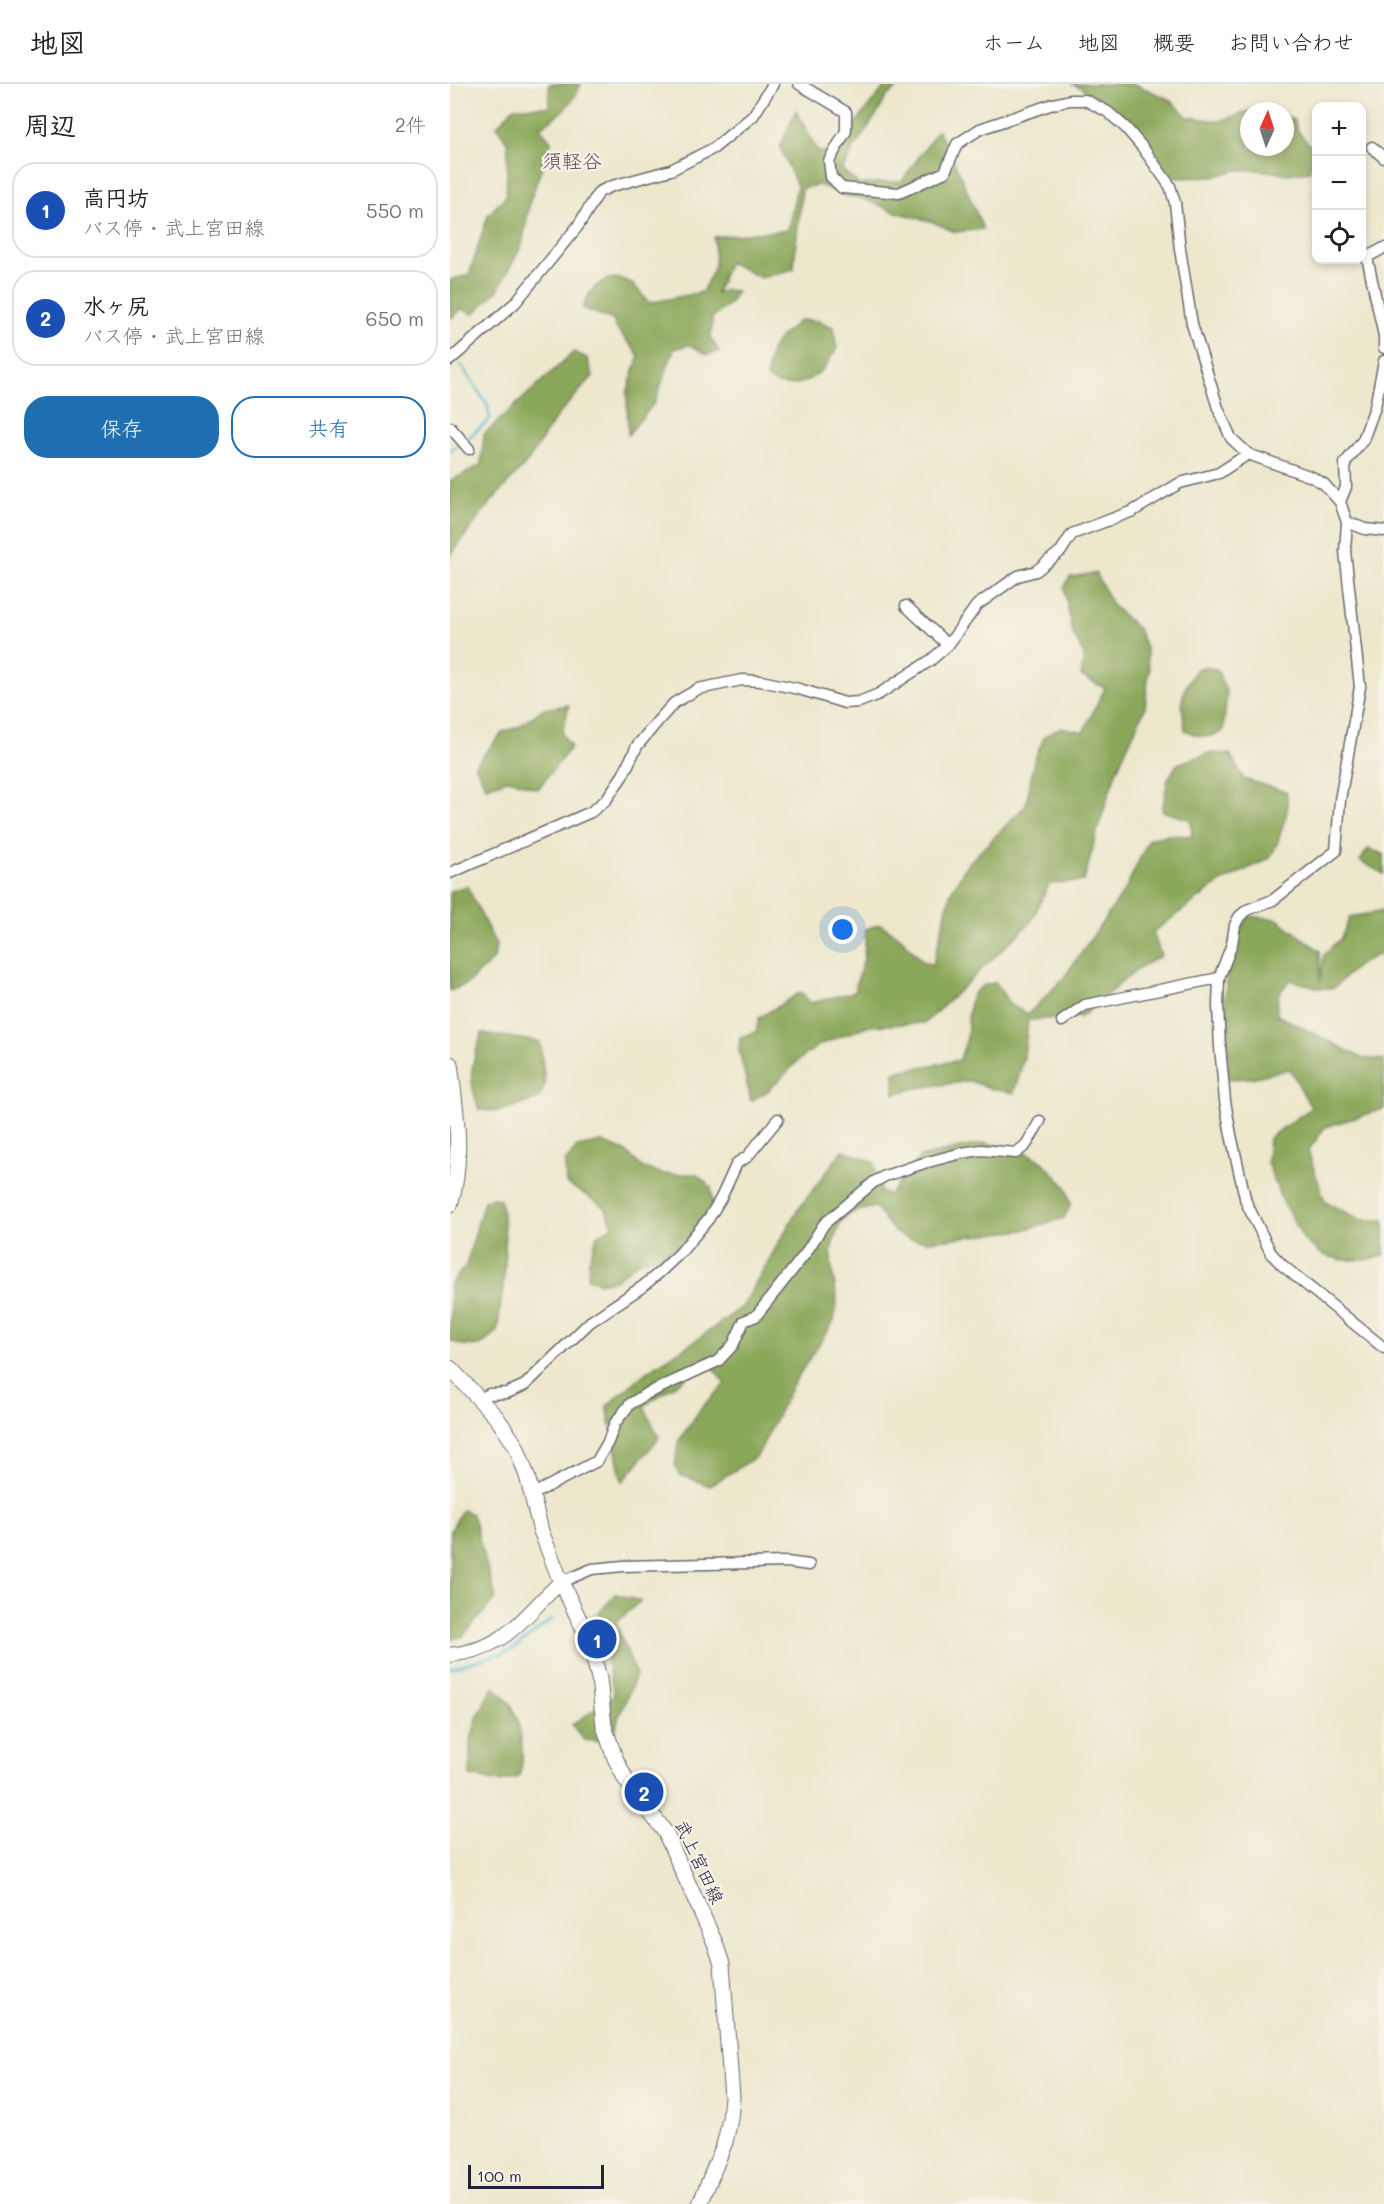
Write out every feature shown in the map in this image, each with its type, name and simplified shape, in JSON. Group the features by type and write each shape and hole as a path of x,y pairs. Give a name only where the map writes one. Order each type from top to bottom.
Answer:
{"main road":[{"path":"450,1064 458,1168 450,1205"},
{"name":"武上宮田線","path":"450,1368 504,1426 516,1446 541,1531 561,1582 580,1618 593,1650 599,1678 604,1726 615,1758 626,1780 665,1832 715,1943 722,1964 732,2097 730,2120 725,2142 700,2204"}],"street":[{"path":"450,360 515,303 578,226 599,192 612,186 671,170 714,148 753,116 773,84"},
{"path":"799,84 846,112 846,131 829,161 831,177 842,188 899,193 945,172 957,144 980,129 1053,104 1070,100 1085,100 1108,112 1143,148 1170,186 1175,202 1192,324 1218,408 1231,438 1248,454 1312,477 1333,492 1340,502 1347,522 1345,551 1360,687 1340,800 1336,851 1273,900 1247,910 1239,917 1219,978 1218,1006 1224,1101 1240,1178 1252,1215 1271,1253 1282,1265 1384,1348"},
{"path":"1372,147 1384,158"},
{"path":"1384,248 1367,258 1384,336 1384,348"},
{"path":"1340,502 1346,487 1346,463 1363,440 1375,407 1384,361"},
{"path":"450,427 469,449"},
{"path":"450,873 591,812 606,800 623,775 638,746 657,722 674,703 698,689 742,680 762,681 799,689 844,703 858,702 879,694 917,671 948,645 977,605 1018,576 1036,571 1061,550 1072,534 1133,511 1180,483 1219,473 1248,454"},
{"path":"1347,522 1384,531"},
{"path":"906,606 948,645"},
{"path":"1062,1022 1086,1005 1219,978"},
{"path":"479,1400 489,1394 507,1393 525,1385 590,1322 660,1272 681,1252 709,1218 737,1163 747,1157 778,1119"},
{"path":"531,1495 597,1461 608,1442 615,1423 622,1412 635,1400 718,1361 733,1345 744,1321 756,1316 805,1254 824,1224 872,1183 885,1176 981,1149 1016,1153 1026,1145 1040,1121"},
{"path":"450,1655 465,1653 497,1642 519,1625 561,1582 592,1569 623,1566 787,1562 809,1565"}],"green space":[{"path":"549,84 581,84 569,104 540,128 551,141 530,201 522,245 498,290 473,314 462,309 450,319 450,280 469,275 488,215 506,196 508,144 497,126 514,107 549,107"},
{"path":"887,84 902,84 886,97 842,170 859,184 902,181 938,130 960,174 983,229 955,232 933,222 896,212 861,198 846,196 820,185 802,188 794,269 761,278 729,262 716,293 726,290 737,291 730,303 712,318 711,339 719,351 707,355 690,345 674,349 655,402 628,435 627,393 639,355 616,328 613,320 583,308 590,294 600,283 614,278 632,284 649,303 702,292 715,266 714,237 788,230 797,186 780,147 796,111 818,152 833,151"},
{"path":"1071,84 1134,84 1169,99 1188,117 1220,121 1240,114 1240,156 1294,156 1294,120 1298,131 1312,148 1310,171 1288,174 1236,170 1213,177 1168,178 1130,119 1080,87"},
{"path":"800,320 819,321 833,327 837,349 823,369 810,379 796,384 781,385 767,378 771,351 774,344"},
{"path":"574,352 587,358 593,376 557,416 528,461 489,504 450,556 450,481 481,465 484,434"},
{"path":"1096,573 1112,605 1138,629 1146,649 1149,670 1145,708 1116,772 1084,881 1049,884 1031,922 925,1023 867,1026 819,1045 799,1060 768,1091 751,1101 739,1050 740,1037 756,1032 759,1018 801,992 811,1003 854,992 864,958 866,929 880,924 900,937 922,961 933,965 951,892 967,865 1026,805 1034,760 1045,736 1061,727 1083,732 1105,688 1081,676 1084,655 1072,632 1064,587 1070,577"},
{"path":"1198,668 1217,669 1227,693 1223,731 1204,736 1185,730 1182,697 1187,684"},
{"path":"569,705 562,734 571,747 538,789 510,779 486,787 475,765 503,732 518,727 543,709"},
{"path":"1210,753 1230,754 1244,779 1287,792 1287,812 1270,858 1221,882 1153,932 1161,956 1140,967 1081,1017 1028,1020 1024,1057 1014,1093 992,1089 970,1081 916,1088 894,1094 894,1072 960,1060 966,1042 969,1005 977,990 984,985 996,983 1010,1005 1028,1014 1063,979 1125,890 1149,839 1166,835 1192,836 1191,820 1162,811 1168,779 1177,764"},
{"path":"1368,849 1384,854 1384,874 1360,861"},
{"path":"467,886 496,945 494,959 467,984 450,991 450,891"},
{"path":"1384,911 1384,954 1363,962 1334,988 1319,988 1290,980 1278,995 1277,1015 1362,1058 1384,1060 1384,1109 1325,1127 1308,1151 1325,1202 1362,1220 1384,1220 1384,1256 1365,1260 1342,1260 1323,1255 1304,1240 1280,1196 1267,1162 1269,1138 1311,1108 1290,1069 1251,1078 1229,1079 1225,997 1230,945 1249,916 1277,919 1320,951 1320,982 1324,954 1341,938 1350,917"},
{"path":"482,1033 540,1042 545,1084 539,1099 500,1111 479,1110 473,1088 472,1071"},
{"path":"602,1142 625,1151 643,1168 664,1174 696,1174 711,1187 713,1209 704,1231 664,1254 638,1262 615,1280 599,1283 588,1278 589,1261 597,1236 613,1226 605,1207 566,1183 565,1162 577,1147"},
{"path":"985,1143 1022,1150 1043,1162 1066,1187 1071,1204 1064,1218 1024,1230 929,1241 910,1239 895,1233 875,1207 853,1212 841,1221 832,1246 831,1263 837,1299 834,1321 793,1384 757,1456 710,1486 680,1475 675,1467 678,1442 702,1407 725,1384 709,1362 644,1406 659,1438 622,1482 607,1406 645,1373 698,1339 743,1306 795,1214 843,1150 874,1162 881,1193 890,1194 920,1157"},
{"path":"491,1198 500,1199 505,1234 504,1282 497,1332 480,1346 462,1345 450,1341 450,1284 466,1266 484,1201"},
{"path":"462,1510 472,1514 496,1598 462,1637 450,1638 450,1532"},
{"path":"616,1594 640,1601 616,1623 636,1675 618,1719 614,1737 604,1742 584,1740 572,1725 614,1696 598,1614"},
{"path":"493,1686 514,1710 522,1751 521,1770 518,1777 500,1782 470,1776 470,1743 477,1718"}],"waterway":[{"path":"461,365 488,406 490,419 466,440"},
{"path":"450,451 460,444"},
{"path":"450,1669 512,1650 552,1619"}],"place":[{"name":"高円坊","path":"597,1639"},
{"name":"水ヶ尻","path":"644,1792"}],"district":[{"name":"須軽谷","path":"572,161"}]}
